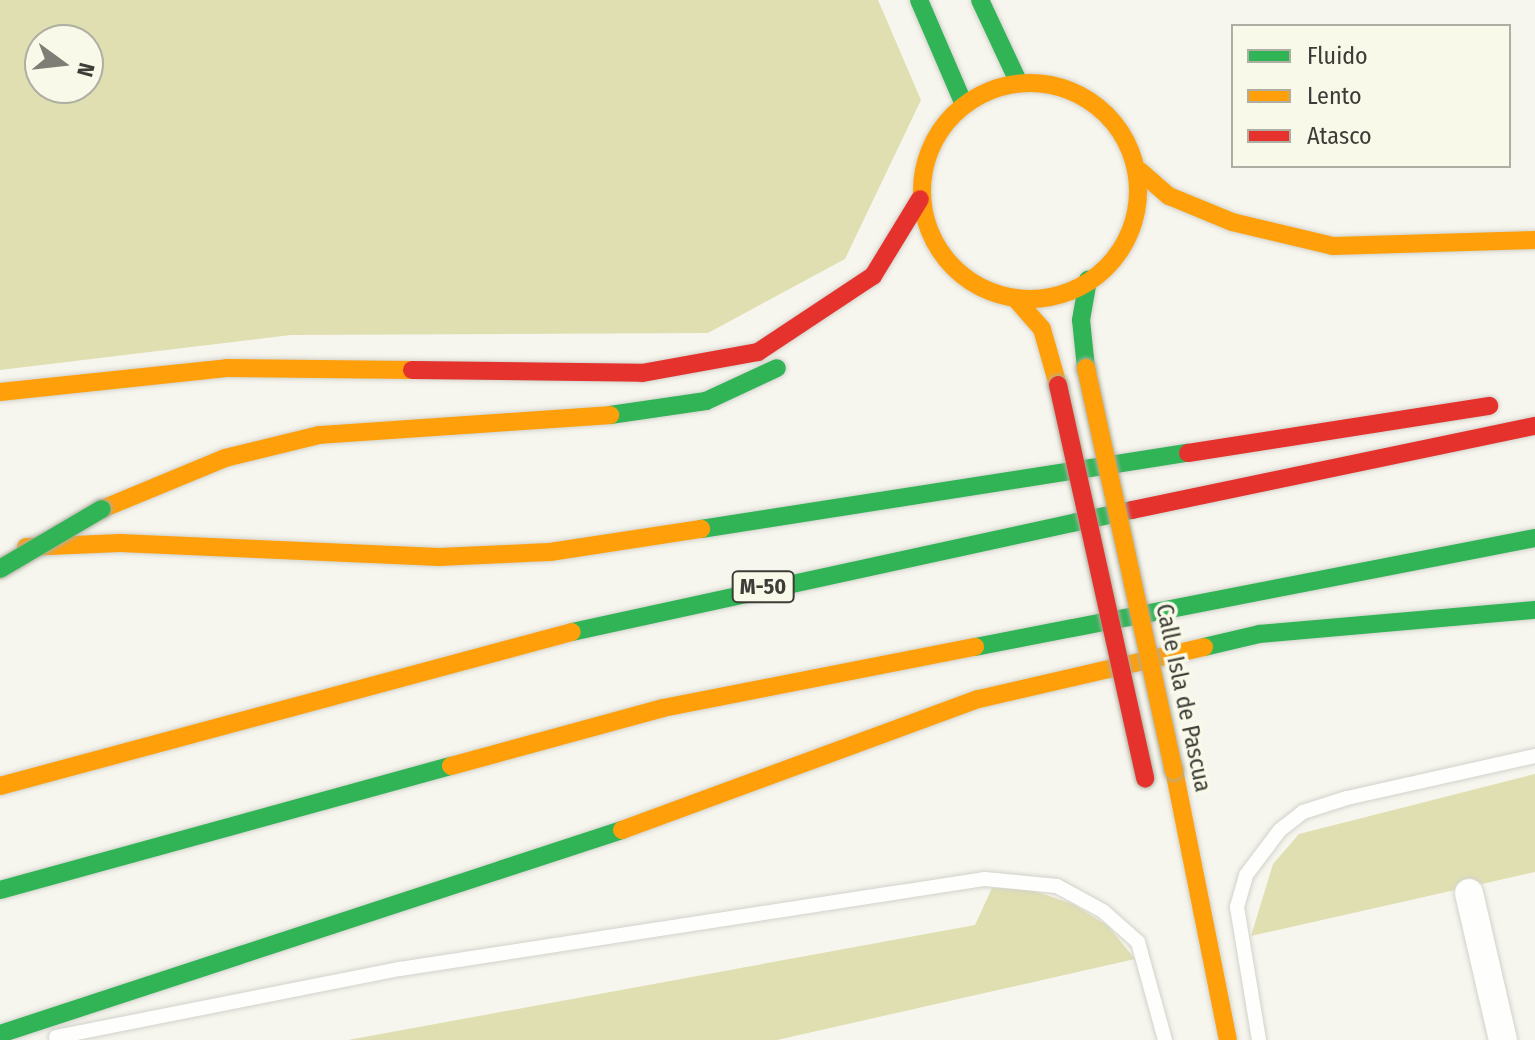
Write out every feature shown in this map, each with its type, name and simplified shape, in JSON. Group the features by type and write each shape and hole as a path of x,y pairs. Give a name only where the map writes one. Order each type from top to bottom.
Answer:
{"main road":[{"path":"919,0 963,102"},
{"path":"980,0 1018,81"},
{"path":"0,569 102,509 225,458 319,435 646,413 706,401 798,353 841,322 920,199 932,139 963,102 1018,81 1076,90 1120,129 1140,171 1169,196 1232,222 1333,246 1535,240"},
{"path":"920,199 941,255 966,280 1015,298 1057,297 1102,272 1132,230 1140,171"},
{"path":"0,392 227,368 642,373 705,366 758,352 873,276"},
{"name":"Calle Isla de Pascua","path":"1088,280 1081,320 1086,368 1174,770 1228,1040"},
{"path":"1015,298 1042,329 1058,385 1146,786"},
{"path":"0,548 120,543 439,557 550,552 1520,405"},
{"name":"M-50","path":"0,786 644,612 1535,426"},
{"path":"0,890 663,708 1535,538"},
{"path":"0,1034 581,845 979,699 1259,634 1535,610"}],"street":[{"path":"1469,893 1503,1040"}],"lane":[{"path":"1259,1040 1237,907 1246,875 1280,830 1303,812 1347,798 1535,756"},
{"path":"40,1040 400,969 985,879 1057,886 1115,921 1138,942 1165,1040"}],"green space":[{"path":"0,0 878,0 921,100 845,259 708,333 291,335 0,370"},
{"path":"1535,774 1535,872 1251,936 1273,864 1299,834"},
{"path":"992,888 1028,889 1073,904 1108,926 1135,959 777,1040 348,1040 975,925"}],"traffic: fast":[{"path":"919,0 963,102"},
{"path":"980,0 1018,81"},
{"path":"1086,368 1081,320 1088,280"},
{"path":"610,415 706,401 777,368"},
{"path":"701,529 1188,453"},
{"path":"0,569 102,509"},
{"path":"572,632 1132,510"},
{"path":"975,647 1535,538"},
{"path":"1204,647 1259,634 1535,610"},
{"path":"0,890 451,766"},
{"path":"0,1034 622,830"}],"traffic: slow":[{"path":"1030,83 1071,91 1090,101 1106,115 1120,131 1130,150 1138,191 1130,232 1120,251 1106,267 1090,281 1071,291 1030,299 989,291 970,281 954,267 940,251 930,232 922,191 930,150 940,131 954,115 970,101 989,91 1030,83"},
{"path":"1140,171 1169,196 1232,222 1333,246 1535,240"},
{"path":"1015,298 1042,329 1058,385"},
{"path":"0,392 227,368 412,370"},
{"path":"1086,368 1174,770"},
{"path":"102,509 225,458 319,435 610,415"},
{"path":"26,547 120,543 439,557 550,552 701,529"},
{"path":"0,786 572,632"},
{"path":"451,766 663,708 975,647"},
{"path":"622,830 979,699 1204,647"},
{"path":"1174,770 1228,1040"}],"traffic: jam":[{"path":"412,370 642,373 758,352 873,276 920,199"},
{"path":"1058,385 1145,778"},
{"path":"1188,453 1489,406"},
{"path":"1132,510 1535,426"}]}
